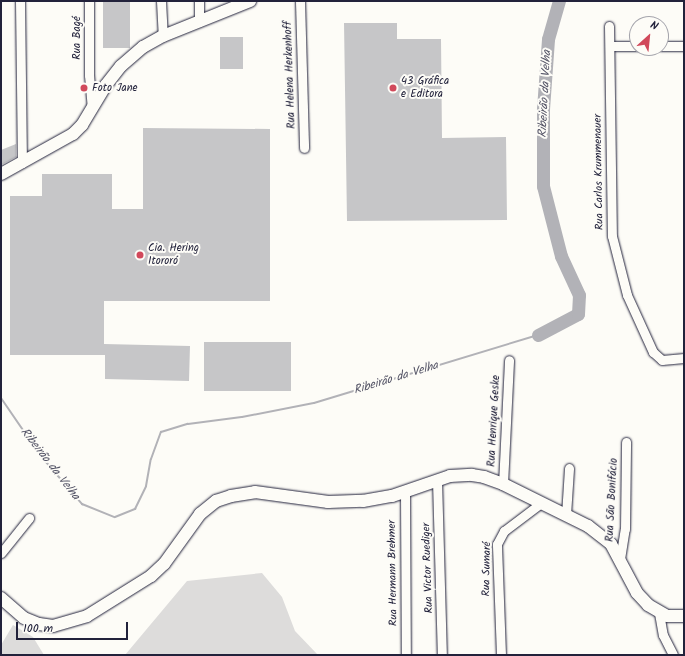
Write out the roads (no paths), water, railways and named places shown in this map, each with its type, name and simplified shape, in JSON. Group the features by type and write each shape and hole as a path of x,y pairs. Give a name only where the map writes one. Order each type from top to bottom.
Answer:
{"main road":[{"path":"1,174 73,134 82,126 106,85 130,56 163,36 249,1"},
{"path":"1,598 24,618 39,624 53,626 69,622 87,616 151,576 164,564 200,514 221,499 254,492 328,502 363,501 405,491 437,480 472,475 484,476 542,502 600,535 610,544 620,559 637,592 659,613 667,616 684,616"}],"street":[{"path":"20,1 22,163"},
{"name":"Rua Bagé","path":"89,1 89,75 92,109"},
{"path":"160,1 163,36"},
{"path":"199,1 199,22"},
{"name":"Rua Helena Herkenhoff","path":"300,1 304,148"},
{"name":"Rua Carlos Krummenauer","path":"609,26 612,236 627,294 657,358 662,360 684,358"},
{"path":"610,46 629,46"},
{"path":"669,46 684,46"},
{"name":"Rua Bagé","path":"89,75 106,85"},
{"name":"Rua Henrique Geske","path":"503,484 509,360"},
{"name":"Rua São Bonifácio","path":"620,559 625,529 626,442"},
{"path":"566,515 569,468"},
{"name":"Rua Victor Ruediger","path":"437,480 442,655"},
{"name":"Rua Hermann Brehmer","path":"405,491 406,655"},
{"name":"Rua Sumaré","path":"501,655 497,544 504,531 542,502"},
{"path":"1,553 29,518"},
{"path":"659,613 663,634 673,655"}],"waterway":[{"name":"Ribeirão da Velha","path":"538,335 578,314 579,295 561,256 543,186 543,109 548,39 559,1"},
{"name":"Ribeirão da Velha","path":"1,398 40,455 82,504 115,517 135,509 146,486 151,459 161,432 188,424 242,417 314,403 538,335"}],"place":[{"name":"Foto Jane","path":"84,88"},
{"name":"43 Gráfica e Editora","path":"393,88"},
{"name":"Cia. Hering Itororó","path":"140,255"}]}
